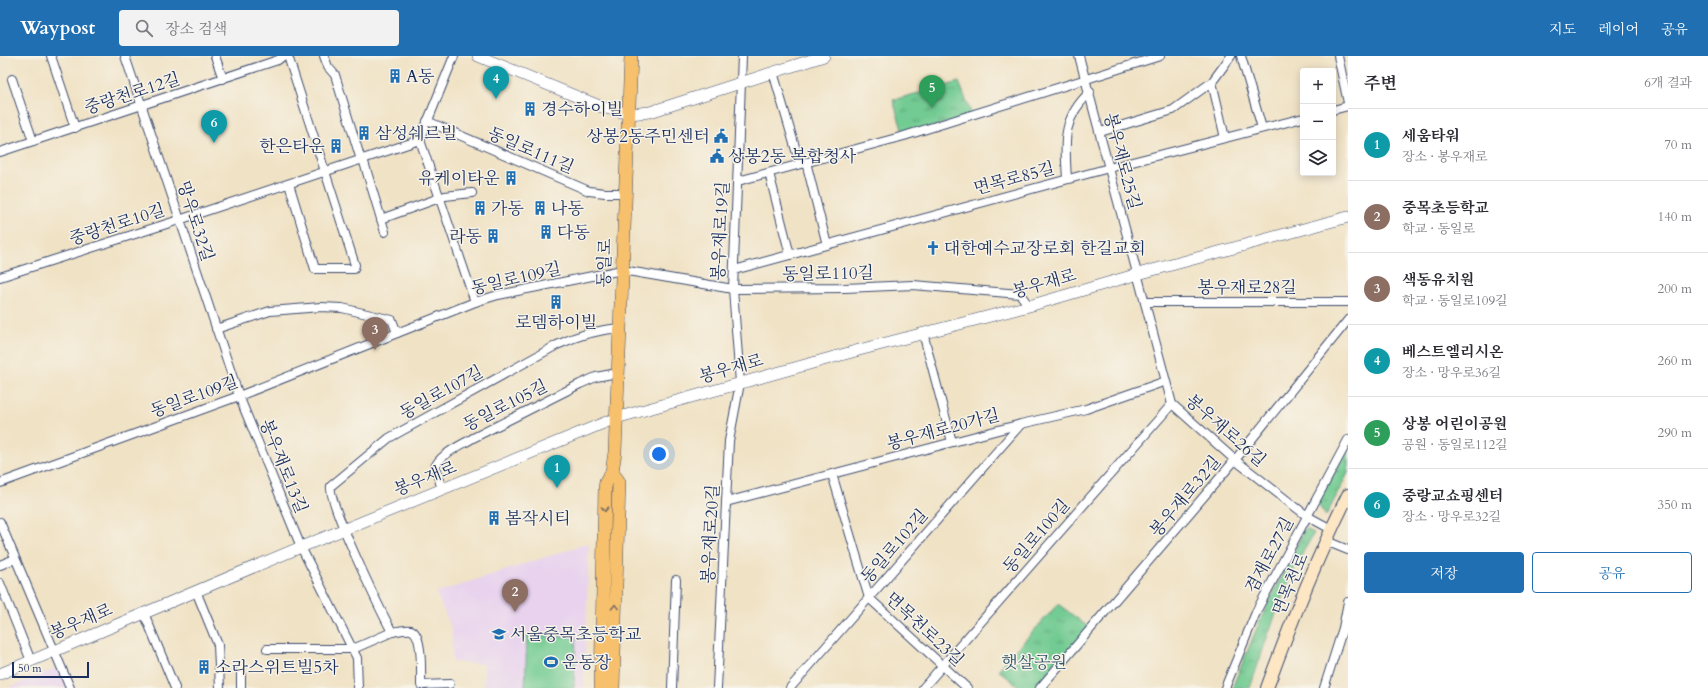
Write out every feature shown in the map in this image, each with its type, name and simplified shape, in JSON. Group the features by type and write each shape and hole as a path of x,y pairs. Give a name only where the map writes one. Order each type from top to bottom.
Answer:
{"main road":[{"name":"동일로","path":"600,688 605,488 606,482 612,472 616,418 631,56"},
{"name":"동일로","path":"612,472 619,482 613,688"},
{"name":"면목천로","path":"1267,688 1289,629 1331,529 1348,495"}],"street":[{"path":"51,56 75,128"},
{"name":"망우로32길","path":"125,56 239,396"},
{"path":"215,56 223,79"},
{"name":"중랑천로12길","path":"0,152 223,79 278,60 283,56"},
{"path":"288,56 355,265 354,269 315,270 289,184"},
{"path":"324,56 328,67 335,75 385,232"},
{"path":"454,56 420,140 475,302"},
{"path":"478,56 494,59 602,107 629,114 650,112 824,56"},
{"name":"봉우재로19길","path":"740,383 733,289 742,56"},
{"name":"봉우재로25길","path":"1079,56 1090,92 1138,274"},
{"path":"738,181 957,120 1086,78 1160,56"},
{"path":"1100,132 1173,110 1212,82 1231,56"},
{"path":"1241,56 1262,128"},
{"path":"1336,109 1348,105 1338,56"},
{"path":"773,72 803,163 827,245"},
{"path":"12,79 33,141"},
{"path":"1212,82 1225,138"},
{"path":"1067,180 1065,153 1068,122 1077,104 1090,92"},
{"name":"면목로85길","path":"734,270 1109,168 1300,119"},
{"name":"동일로111길","path":"428,121 585,189 599,193 625,192"},
{"name":"중랑천로10길","path":"0,278 420,140"},
{"path":"769,173 790,255"},
{"path":"381,219 439,198 472,193"},
{"name":"봉우재로","path":"0,674 301,547 616,418 740,383 1029,306 1138,274 1348,217"},
{"name":"동일로110길","path":"622,270 733,289 845,288 913,285 1020,294 1029,306"},
{"name":"동일로109길","path":"0,483 239,396 475,302 498,295 622,270"},
{"name":"봉우재로26길","path":"1138,274 1172,404 1235,460 1307,516 1331,529"},
{"name":"봉우재로28길","path":"1145,302 1348,302"},
{"path":"216,329 270,311 325,307 363,312 392,320 398,333"},
{"name":"봉우재로32길","path":"1040,688 1235,460 1348,320"},
{"name":"동일로107길","path":"345,529 331,495 331,486 383,442 557,345 577,336 599,330 619,328"},
{"path":"923,334 952,442"},
{"name":"동일로105길","path":"442,489 434,467 456,448 580,384 596,378 618,373"},
{"name":"봉우재로20가길","path":"726,502 1021,424 1086,409 1166,381"},
{"name":"봉우재로20길","path":"717,688 729,441 740,383"},
{"name":"봉우재로13길","path":"239,396 301,547 358,658 358,688"},
{"name":"동일로100길","path":"923,688 1172,404"},
{"name":"동일로102길","path":"790,688 1021,424"},
{"name":"겸재로27길","path":"1225,688 1257,610 1348,440"},
{"name":"면목천로23길","path":"832,474 869,598 967,688"},
{"path":"0,522 53,651 70,688"},
{"path":"345,529 376,602 392,632"},
{"path":"1326,541 1348,550"},
{"path":"0,565 15,558"},
{"path":"672,688 676,580"},
{"path":"0,583 31,661"},
{"path":"196,591 218,645 220,688"},
{"path":"1324,688 1345,627 1348,602"},
{"path":"144,613 175,688"},
{"path":"267,649 353,649 392,632 411,630 418,637 420,642 421,684 450,684"},
{"path":"241,670 241,688"}],"shaded area":[{"path":"589,543 584,688 484,688 484,664 452,662 452,630 436,593"},
{"path":"59,667 68,688 8,688"}],"green space":[{"path":"959,82 972,115 904,136 893,100"},
{"path":"1348,448 1348,473 1326,516 1317,503"},
{"path":"1305,528 1314,533 1294,570 1286,589 1250,688 1232,688 1262,616"},
{"name":"햇살공원","path":"1058,604 1091,629 1040,688 1021,688 998,670"},
{"name":"운동장","path":"527,635 576,637 574,688 525,688"}],"place":[{"name":"A동","path":"395,76"},
{"name":"베스트엘리시온","path":"496,99"},
{"name":"상봉 어린이공원","path":"932,108"},
{"name":"경수하이빌","path":"530,109"},
{"name":"삼성쉐르빌","path":"364,133"},
{"name":"상봉2동주민센터","path":"721,136"},
{"name":"중랑교쇼핑센터","path":"214,143"},
{"name":"한은타운","path":"336,146"},
{"name":"상봉2동 복합청사","path":"717,156"},
{"name":"유케이타운","path":"511,178"},
{"name":"가동","path":"480,208"},
{"name":"나동","path":"540,208"},
{"name":"다동","path":"546,232"},
{"name":"라동","path":"493,236"},
{"name":"대한예수교장로회 한길교회","path":"933,248"},
{"name":"로뎀하이빌","path":"556,302"},
{"name":"색동유치원","path":"375,350"},
{"name":"세움타워","path":"557,488"},
{"name":"봄작시티","path":"494,518"},
{"name":"중목초등학교","path":"515,612"},
{"name":"서울중목초등학교","path":"499,634"},
{"name":"운동장","path":"551,662"},
{"name":"소라스위트빌5차","path":"204,667"}]}
